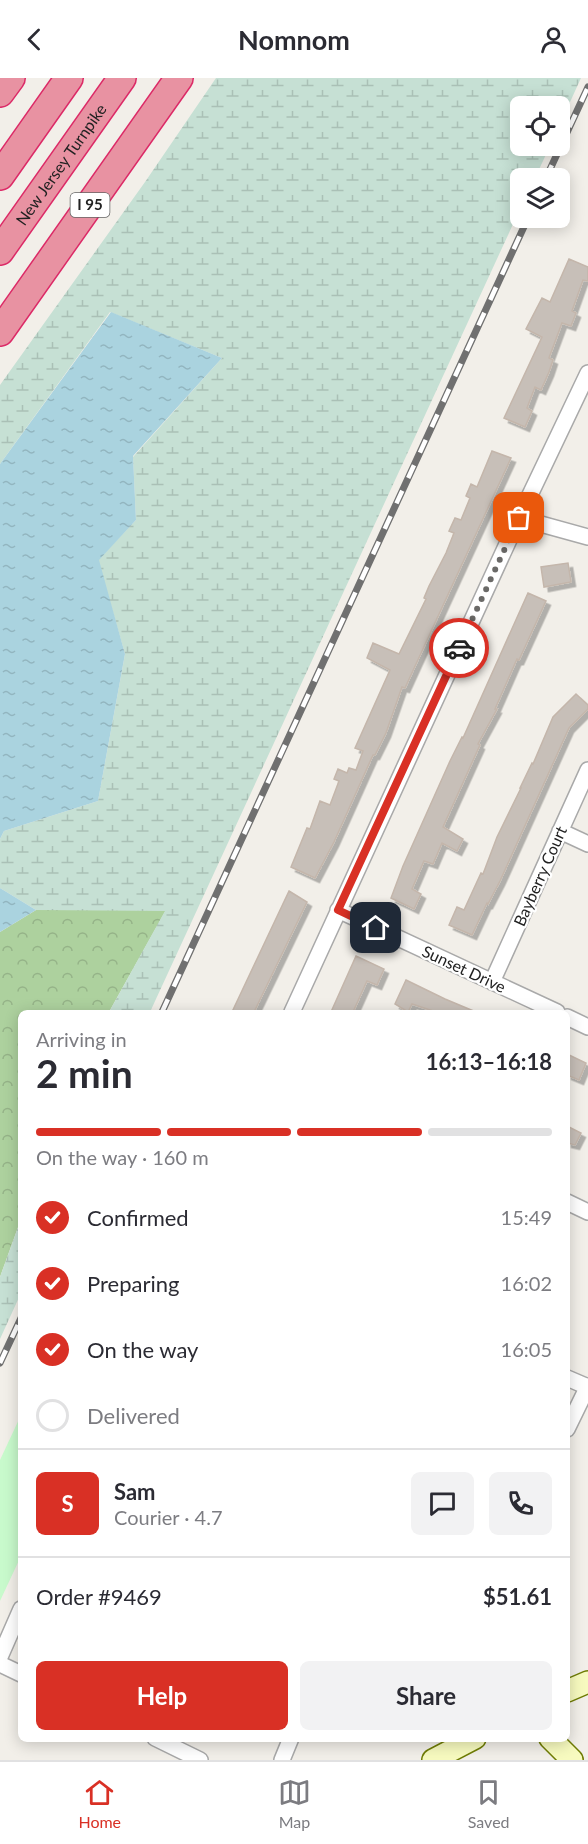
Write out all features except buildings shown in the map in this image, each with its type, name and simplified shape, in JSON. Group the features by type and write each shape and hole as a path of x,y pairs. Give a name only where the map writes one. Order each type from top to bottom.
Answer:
{"highway":[{"path":"0,93 11,78"},
{"path":"0,176 69,78"},
{"name":"New Jersey Turnpike","path":"0,251 122,78"},
{"name":"I 95","path":"0,332 179,78"}],"main road":[{"path":"570,1690 588,1682"},
{"path":"433,1760 467,1742"},
{"path":"554,1742 572,1760"}],"street":[{"path":"293,1010 588,373"},
{"path":"519,518 588,537"},
{"name":"Bayberry Court","path":"492,982 588,770"},
{"path":"560,831 588,844"},
{"name":"Sunset Drive","path":"338,910 553,1010"},
{"path":"570,1018 588,1027"},
{"path":"570,1203 588,1212"},
{"path":"570,1379 588,1387 570,1423"},
{"path":"0,1657 18,1616"},
{"path":"0,1664 18,1673"},
{"path":"163,1742 200,1760"},
{"path":"282,1760 289,1742"}],"green space":[{"path":"216,78 581,78 570,102 570,96 510,96 510,156 545,156 540,168 510,168 511,228 151,1010 110,1010 165,911 36,910 0,888 0,839 4,831 98,801 125,654 98,560 136,520 133,457 222,358 110,312 0,464 0,385"},
{"path":"36,910 166,910 110,1010 18,1010 18,1227 0,1277 0,932"},
{"path":"18,1227 18,1300 0,1339 0,1277"},
{"path":"18,1421 18,1562 0,1601 0,1460"}],"water":[{"path":"111,312 222,358 133,456 136,520 99,560 125,654 98,801 4,831 0,839 0,464"},
{"path":"0,888 36,910 0,932"}],"railway":[{"path":"551,168 588,87"},
{"path":"163,1010 523,228"},
{"path":"0,1363 18,1324"}],"way so far":[{"path":"459,648 519,518"}],"route":[{"path":"376,928 338,910 459,648"}]}
